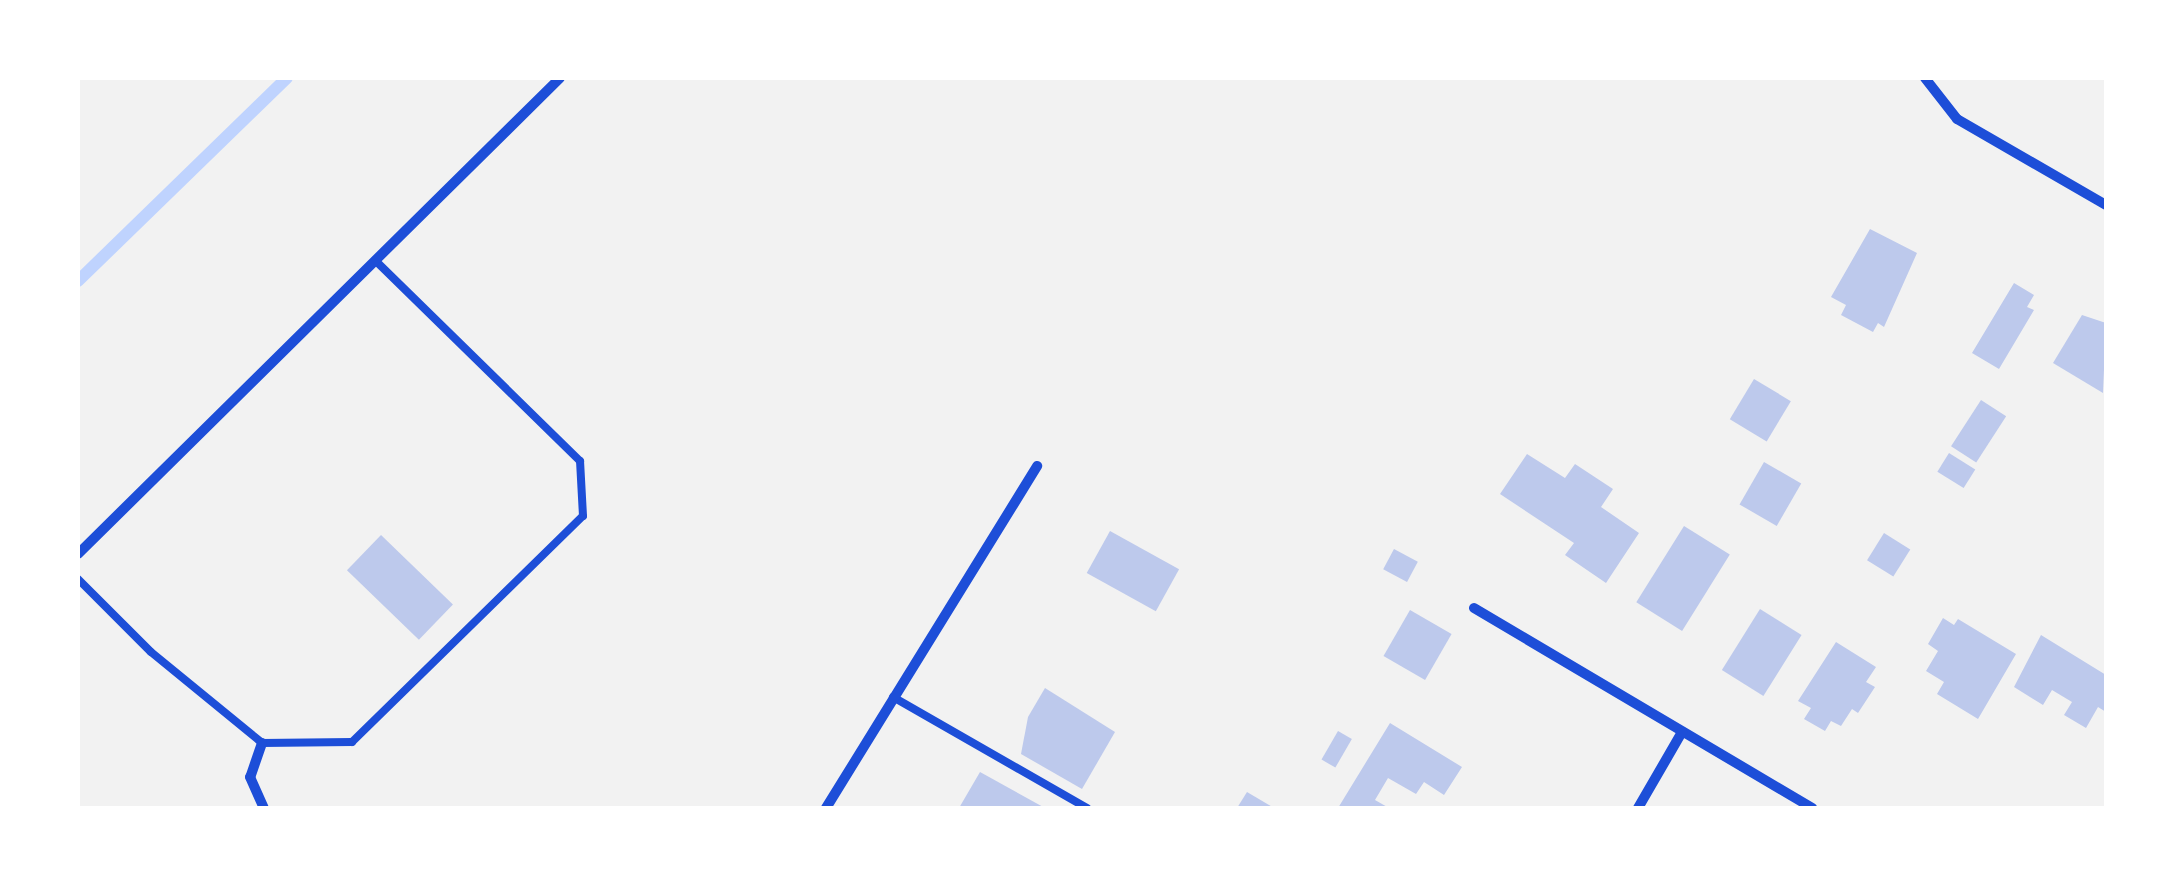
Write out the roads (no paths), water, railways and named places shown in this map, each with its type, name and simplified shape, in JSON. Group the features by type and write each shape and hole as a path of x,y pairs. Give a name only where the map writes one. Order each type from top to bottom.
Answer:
{"street":[{"path":"78,554 560,78"},
{"path":"1924,78 1957,119 2106,205"},
{"path":"826,808 1037,466"},
{"path":"1474,608 1812,808"},
{"path":"1638,808 1682,732"},
{"path":"262,743 250,777 264,808"}],"lane":[{"path":"78,579 151,652 262,743 352,742 583,516 580,461 375,260"},
{"path":"893,697 1087,808"}],"waterway":[{"path":"78,281 287,78"}]}
